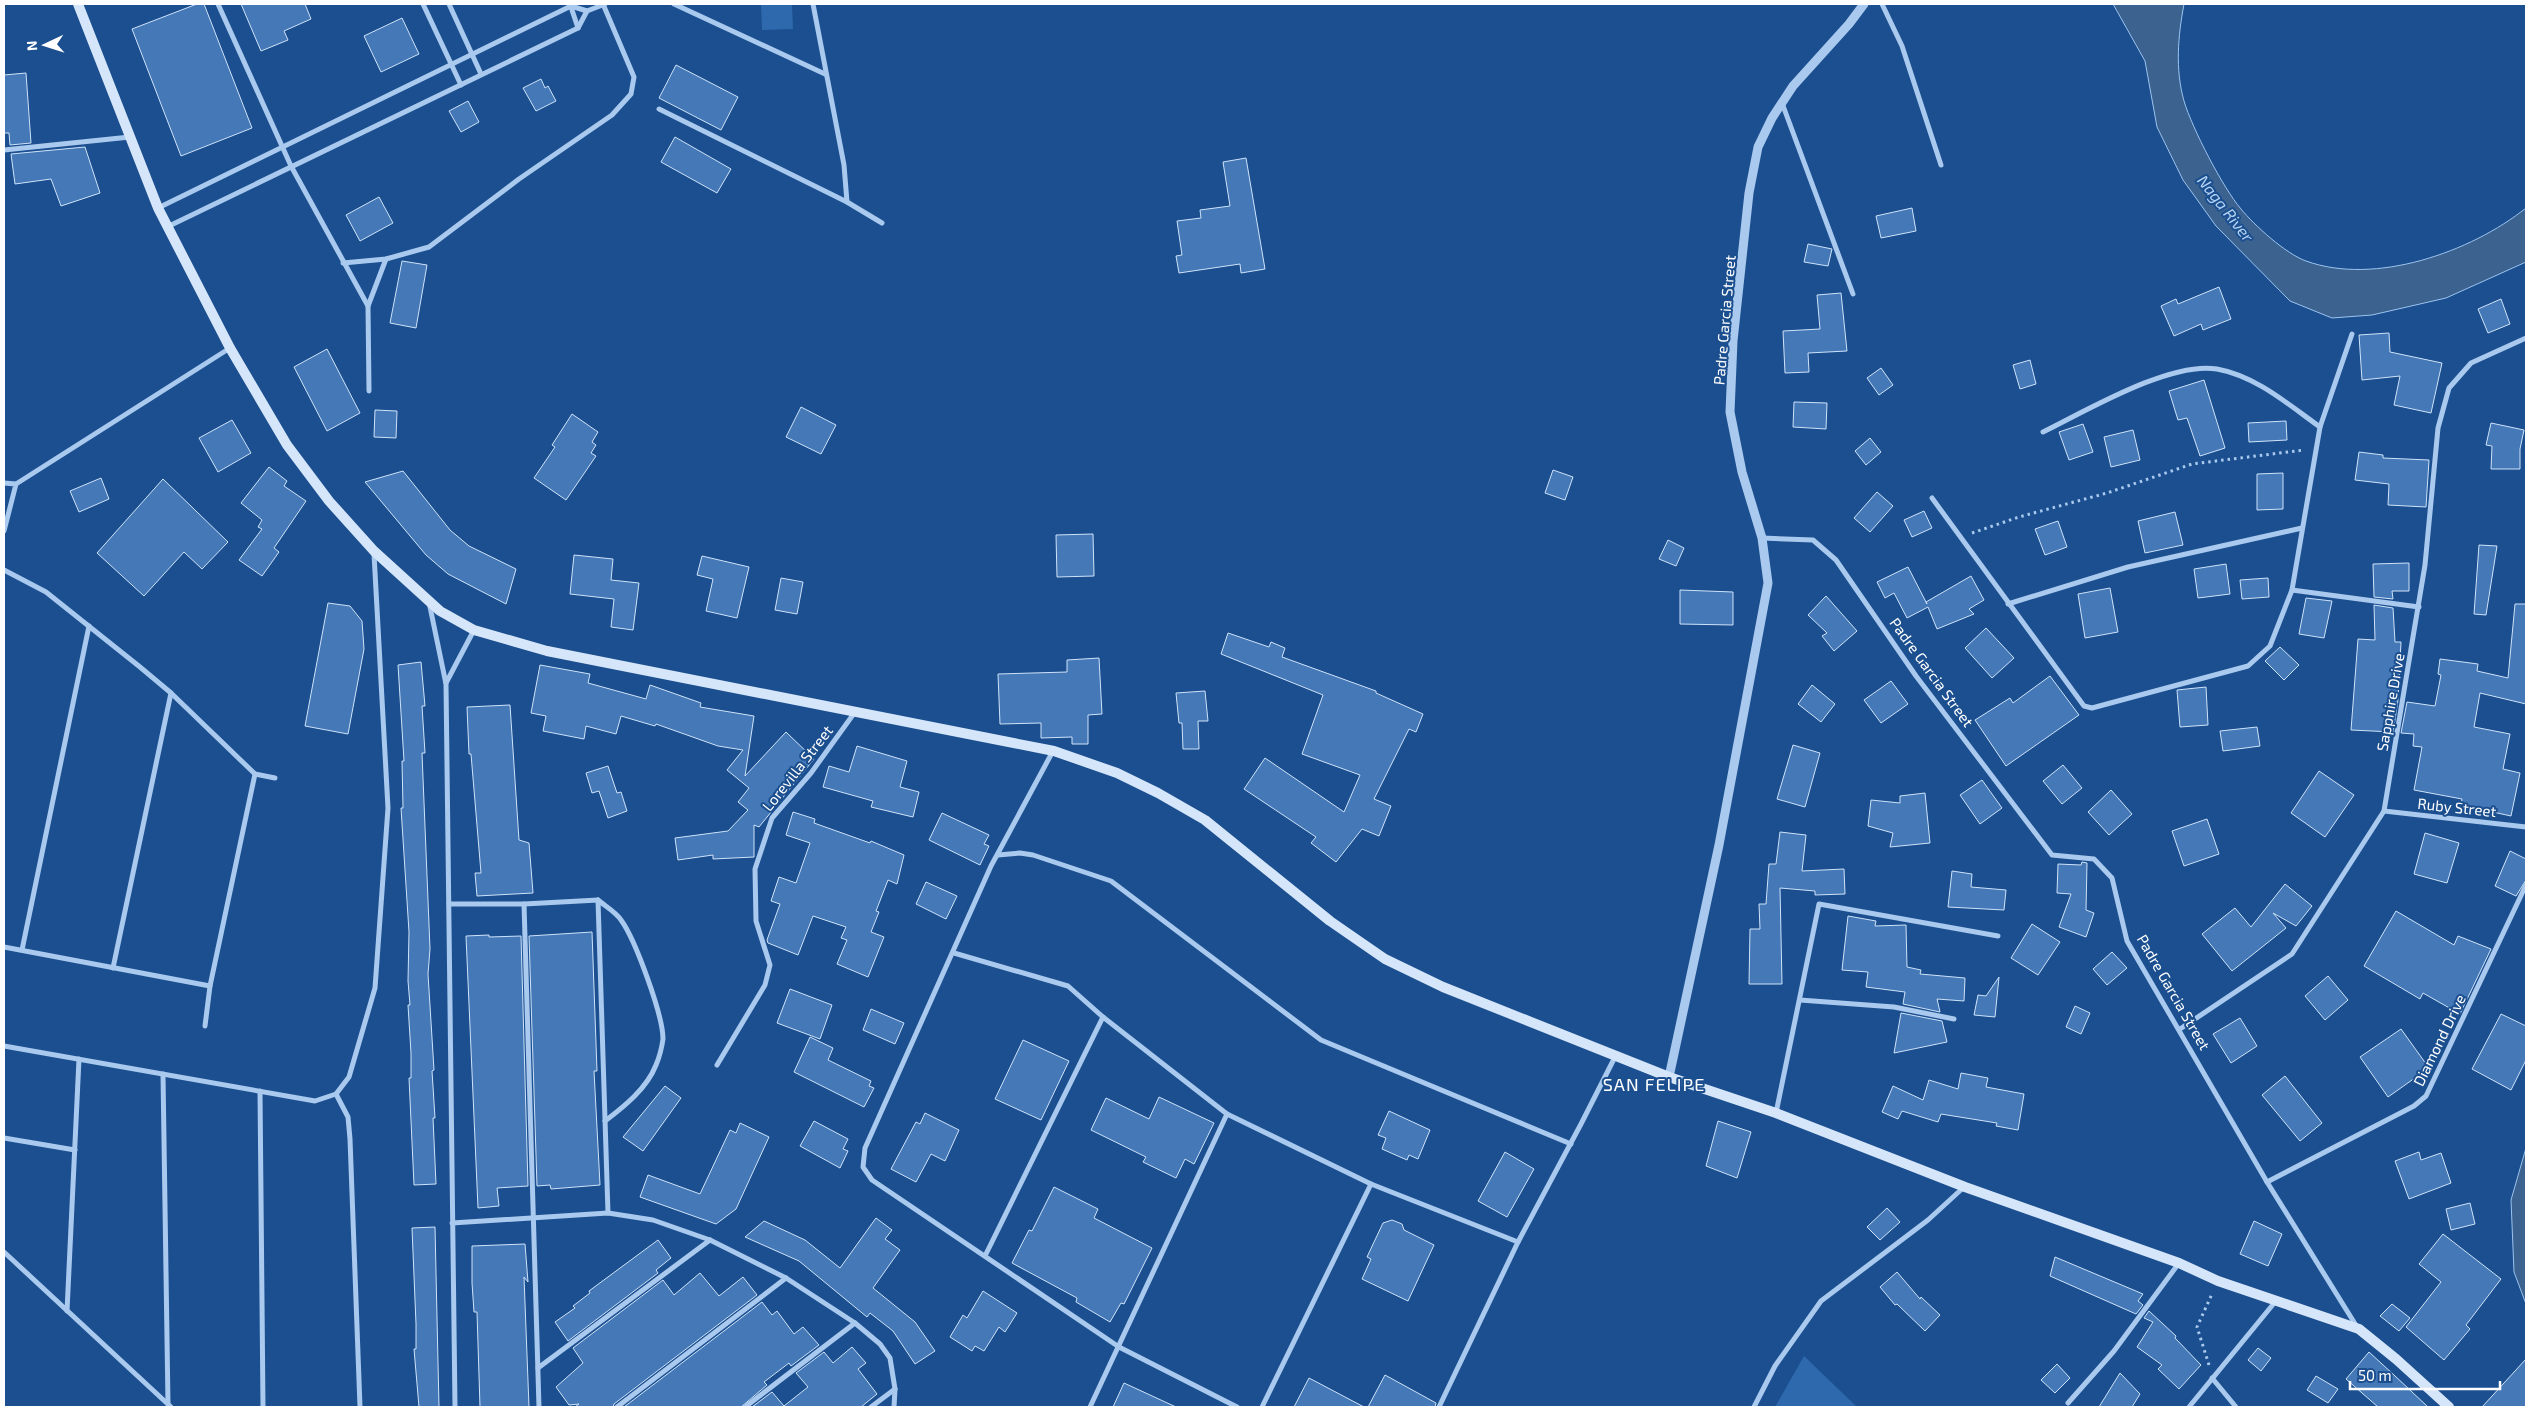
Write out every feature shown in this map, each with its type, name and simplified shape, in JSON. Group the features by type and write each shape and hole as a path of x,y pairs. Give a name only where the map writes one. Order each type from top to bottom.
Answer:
{"main road":[{"path":"78,4 166,227 230,348 287,445 329,500 374,551 429,602 474,630 547,651 1054,751 1118,773 1205,820 1330,922 1385,959 1443,988 1616,1054 1669,1078 1776,1113 1965,1187 2179,1263 2218,1281 2275,1302 2359,1329 2396,1359 2449,1407"}],"street":[{"path":"218,4 291,166 368,306"},
{"path":"424,4 461,85"},
{"path":"449,4 481,74"},
{"path":"166,227 578,28 587,11 604,4 634,77 631,94 612,115 519,179 429,247 386,259 343,263"},
{"path":"674,4 825,74"},
{"path":"813,4 844,165 846,202"},
{"name":"Padre Garcia Street","path":"1864,4 1849,24 1794,86 1782,103 1758,147 1749,192 1733,350 1730,412 1742,472 1762,538 1813,540 1836,560 1916,676 2052,855 2094,859 2112,878 2127,941 2180,1029 2267,1182 2359,1329"},
{"path":"1882,4 1902,46 1942,165"},
{"path":"158,208 571,5 587,11"},
{"path":"571,5 578,28"},
{"path":"1782,103 1853,294"},
{"path":"659,109 846,202 882,223"},
{"path":"4,150 130,138"},
{"path":"369,391 368,306 386,259"},
{"path":"1932,498 2084,706 2092,708 2248,666 2270,646 2292,590 2315,448 2320,427 2352,334"},
{"name":"Sapphire Drive","path":"2180,1029 2292,954 2384,811 2419,607 2438,428 2449,388 2471,363 2526,338"},
{"path":"4,483 16,484 230,348"},
{"path":"2043,432 2161,377 2199,368 2218,369 2267,389 2320,427"},
{"path":"4,531 16,484"},
{"path":"2008,604 2128,567 2302,528"},
{"path":"1669,1078 1718,855 1768,582 1762,538"},
{"path":"4,1046 315,1101 336,1094 349,1077 375,988 387,817 374,551"},
{"path":"4,570 46,592 89,626 171,693 255,774 275,778"},
{"path":"2292,590 2419,607"},
{"path":"429,602 446,684 454,1407"},
{"path":"22,950 89,626"},
{"path":"446,684 474,630"},
{"path":"114,968 171,693"},
{"name":"Lorevilla Street","path":"717,1065 765,985 770,965 756,921 755,869 772,818 811,773 855,711"},
{"path":"1054,751 998,855 865,1148 863,1167 872,1180 1119,1347 1237,1407"},
{"path":"205,1026 210,986 255,774"},
{"name":"Ruby Street","path":"2384,811 2526,827"},
{"path":"998,855 1020,853 1033,855 1111,881 1321,1040 1571,1144"},
{"name":"Diamond Drive","path":"2267,1182 2414,1106 2426,1096 2526,885"},
{"path":"449,904 524,904 598,900 621,919 645,971 658,1009 663,1039 656,1065 643,1086 625,1106 605,1121"},
{"path":"598,900 608,1214"},
{"path":"524,904 539,1407"},
{"path":"1776,1113 1819,904 1998,936"},
{"path":"4,947 210,986"},
{"path":"954,953 1068,986 1103,1018 1227,1114 1370,1184 1518,1242"},
{"path":"1800,1000 1894,1007 1954,1019"},
{"path":"985,1256 1103,1018"},
{"path":"1439,1407 1518,1242 1571,1144 1616,1054"},
{"path":"67,1311 79,1059"},
{"path":"163,1074 170,1406"},
{"path":"260,1091 263,1407"},
{"path":"336,1094 348,1117 350,1139 360,1407"},
{"path":"1090,1407 1227,1114"},
{"path":"4,1138 75,1150"},
{"path":"1262,1407 1370,1184"},
{"path":"1754,1407 1775,1366 1820,1301 1928,1220 1965,1187"},
{"path":"452,1223 608,1214 653,1220 710,1240 786,1278 855,1323 880,1344 890,1358 895,1389 894,1407"},
{"path":"538,1368 710,1240"},
{"path":"4,1252 170,1406"},
{"path":"2068,1404 2114,1351 2179,1263"},
{"path":"617,1407 786,1278"},
{"path":"2189,1407 2275,1302"},
{"path":"744,1407 855,1323"},
{"path":"2212,1378 2236,1407"},
{"path":"871,1407 895,1389"}],"path":[{"path":"1960,537 2019,517 2107,493 2192,464 2315,448"},
{"path":"2212,1378 2197,1327 2218,1281"}],"shaded area":[{"path":"761,4 792,4 793,29 762,30"},
{"path":"1804,1356 1857,1407 1775,1407"}],"water":[{"name":"Naga River","path":"2113,4 2184,4 2180,28 2178,65 2181,89 2188,113 2217,173 2241,209 2254,223 2289,252 2306,261 2333,268 2391,267 2450,251 2504,224 2526,208 2526,262 2446,298 2372,315 2332,318 2290,301 2216,226 2183,180 2157,127 2145,61"},
{"path":"2526,1148 2526,1304 2514,1272 2511,1200"}],"building":[{"path":"197,4 204,4 252,128 181,156 132,29"},
{"path":"241,4 305,4 311,19 284,31 288,40 261,51"},
{"path":"402,18 419,54 381,72 364,36"},
{"path":"676,65 738,97 721,130 659,98"},
{"path":"26,73 31,143 10,145 9,133 4,133 4,75"},
{"path":"541,79 545,88 548,86 556,101 536,111 523,88"},
{"path":"468,101 479,122 461,132 449,111"},
{"path":"675,137 731,169 717,193 661,162"},
{"path":"85,147 100,193 61,206 51,179 15,184 11,154"},
{"path":"1246,158 1265,269 1241,273 1240,264 1179,273 1176,256 1182,255 1177,221 1201,218 1200,210 1230,206 1223,162"},
{"path":"379,197 393,223 360,241 346,215"},
{"path":"1912,208 1916,231 1881,238 1876,216"},
{"path":"1808,244 1832,249 1828,266 1804,262"},
{"path":"402,261 427,265 416,328 390,323"},
{"path":"2219,287 2231,319 2203,330 2201,324 2174,336 2161,306 2176,299 2178,304"},
{"path":"1841,293 1847,351 1808,353 1809,372 1785,373 1783,331 1820,329 1817,295"},
{"path":"2501,299 2510,324 2488,333 2478,309"},
{"path":"2389,333 2390,352 2442,363 2431,413 2394,405 2400,376 2362,380 2359,335"},
{"path":"327,349 360,413 327,431 294,367"},
{"path":"2030,360 2036,384 2020,389 2013,365"},
{"path":"1881,368 1893,385 1879,395 1867,378"},
{"path":"2204,380 2225,448 2200,456 2187,418 2178,420 2169,391"},
{"path":"1794,402 1827,403 1826,429 1793,427"},
{"path":"801,407 836,425 821,454 786,437"},
{"path":"375,410 397,411 396,438 374,437"},
{"path":"572,414 598,432 592,442 596,445 591,453 596,456 566,500 534,478 555,447 552,445"},
{"path":"232,420 251,453 218,472 199,438"},
{"path":"2286,421 2287,440 2249,442 2248,423"},
{"path":"2491,423 2524,430 2520,449 2520,469 2491,469 2492,446 2486,445"},
{"path":"2083,424 2093,452 2069,460 2059,432"},
{"path":"2133,430 2140,460 2111,467 2104,437"},
{"path":"1870,438 1881,452 1866,465 1855,451"},
{"path":"2359,452 2383,455 2383,458 2429,460 2426,507 2388,505 2389,484 2355,480"},
{"path":"269,467 287,481 284,486 306,501 274,548 279,552 262,576 239,560 262,529 258,527 262,520 241,503"},
{"path":"1553,470 1573,477 1565,500 1545,493"},
{"path":"403,471 450,530 469,546 516,569 506,604 448,574 426,555 365,482"},
{"path":"2283,473 2283,509 2257,510 2257,474"},
{"path":"101,478 109,499 79,512 70,491"},
{"path":"163,479 228,542 202,569 184,552 144,596 97,553"},
{"path":"1877,492 1893,506 1870,532 1854,518"},
{"path":"1924,511 1932,528 1912,537 1904,520"},
{"path":"2175,512 2183,545 2145,553 2138,521"},
{"path":"2058,521 2067,547 2045,555 2035,529"},
{"path":"1093,534 1094,576 1057,577 1056,535"},
{"path":"1668,540 1684,548 1676,566 1659,559"},
{"path":"2479,545 2497,546 2486,615 2474,614"},
{"path":"574,555 613,559 611,580 639,583 633,630 611,627 614,599 570,594"},
{"path":"702,556 749,567 737,618 706,611 713,579 697,575"},
{"path":"2409,563 2409,591 2392,591 2393,599 2374,597 2373,564"},
{"path":"2226,564 2230,594 2198,598 2194,569"},
{"path":"1908,567 1927,604 1926,602 1971,576 1984,600 1969,609 1974,614 1937,629 1928,607 1907,618 1894,593 1885,598 1877,582"},
{"path":"781,578 803,582 797,614 775,610"},
{"path":"2268,578 2269,597 2242,599 2240,580"},
{"path":"2110,588 2118,632 2085,638 2078,594"},
{"path":"1680,590 1733,592 1733,625 1680,624"},
{"path":"1826,596 1857,631 1834,651 1822,636 1827,633 1808,615"},
{"path":"2306,598 2332,601 2324,638 2299,634"},
{"path":"328,603 350,606 362,621 364,649 348,734 305,726"},
{"path":"2515,604 2526,604 2526,704 2480,693 2474,727 2510,734 2503,769 2520,773 2511,816 2461,805 2462,799 2414,790 2422,747 2413,746 2414,734 2401,733 2407,702 2435,706 2441,675 2438,674 2440,659 2478,664 2477,671 2508,678"},
{"path":"2374,605 2393,608 2395,642 2401,642 2398,700 2393,732 2351,730 2358,639 2375,640"},
{"path":"1986,628 2014,658 1992,678 1965,648"},
{"path":"1228,633 1269,647 1271,642 1285,648 1282,657 1376,691 1376,693 1423,714 1416,732 1409,729 1374,799 1391,806 1379,836 1362,829 1336,862 1311,843 1316,837 1244,789 1265,758 1344,812 1360,775 1302,754 1323,695 1221,654"},
{"path":"2280,647 2299,665 2284,680 2265,661"},
{"path":"1099,658 1102,714 1088,715 1088,744 1072,744 1072,737 1041,738 1041,723 1000,724 998,674 1067,672 1067,660"},
{"path":"421,662 425,706 422,706 425,753 422,753 430,949 428,974 434,1070 432,1071 436,1184 414,1185 409,1078 411,1078 411,1053 408,1005 410,1005 408,981 409,932 401,808 403,808 402,761 404,761 398,665"},
{"path":"540,665 590,674 588,683 646,699 650,685 701,703 700,707 754,716 745,776 786,732 814,759 759,827 754,825 754,857 713,859 713,855 678,860 675,838 728,831 748,810 738,802 749,788 727,770 743,750 718,746 656,724 655,726 621,716 616,734 586,726 584,739 543,731 546,716 531,713"},
{"path":"2050,676 2079,715 2006,766 1975,720 2010,698 2013,703"},
{"path":"1891,681 1908,704 1881,723 1864,700"},
{"path":"1812,685 1835,704 1821,722 1798,704"},
{"path":"2206,687 2208,725 2180,727 2177,690"},
{"path":"1205,691 1208,721 1198,721 1199,749 1183,749 1182,723 1179,723 1176,693"},
{"path":"510,705 519,840 529,843 533,893 477,896 475,873 481,873 471,754 469,754 467,707"},
{"path":"2257,727 2260,746 2223,751 2220,731"},
{"path":"1793,745 1820,753 1805,807 1777,799"},
{"path":"857,746 907,761 900,787 919,792 913,817 871,807 873,801 823,787 829,766 849,772"},
{"path":"2063,765 2082,788 2062,804 2043,781"},
{"path":"608,766 617,793 621,792 627,811 608,818 599,791 592,793 586,773"},
{"path":"2319,771 2354,795 2325,837 2291,813"},
{"path":"1982,780 2002,808 1980,824 1960,795"},
{"path":"2111,790 2132,814 2109,835 2088,812"},
{"path":"1925,793 1930,843 1890,847 1893,833 1868,826 1871,800 1900,803 1900,796"},
{"path":"793,812 815,819 814,823 870,843 871,841 904,855 897,884 888,880 876,911 879,912 871,932 884,937 868,977 837,964 847,940 841,938 846,927 813,916 798,955 768,943 767,940 780,904 771,901 779,877 796,883 810,843 786,835"},
{"path":"942,813 989,835 984,844 989,846 980,865 929,840"},
{"path":"2207,819 2219,854 2184,866 2172,831"},
{"path":"1780,832 1806,835 1802,871 1844,869 1845,894 1815,895 1815,891 1780,888 1782,984 1749,984 1750,929 1760,929 1759,904 1766,904 1769,864 1776,864"},
{"path":"2425,833 2459,843 2447,883 2414,874"},
{"path":"2510,851 2526,859 2526,880 2516,896 2495,886"},
{"path":"2082,862 2087,863 2086,910 2094,913 2086,937 2059,927 2071,894 2057,893 2058,864 2081,865"},
{"path":"1952,871 1972,874 1971,887 2006,890 2004,910 1948,907"},
{"path":"926,882 957,896 946,919 916,904"},
{"path":"2285,884 2312,906 2296,926 2273,913 2286,928 2232,971 2202,934 2235,908 2251,927"},
{"path":"2396,911 2454,945 2458,936 2491,949 2460,1014 2423,993 2420,999 2364,966"},
{"path":"1848,916 1876,921 1875,926 1906,925 1907,967 1921,970 1920,974 1965,978 1964,1001 1937,999 1940,1012 1903,1004 1905,992 1866,987 1868,972 1842,970"},
{"path":"2032,924 2060,942 2038,975 2011,958"},
{"path":"592,932 597,1071 594,1071 600,1185 551,1189 550,1185 537,1186 529,936"},
{"path":"489,935 489,937 521,936 528,1186 497,1188 499,1206 478,1208 466,936"},
{"path":"2112,952 2127,968 2107,985 2093,969"},
{"path":"2328,976 2348,1000 2325,1020 2305,996"},
{"path":"1999,977 1995,1017 1974,1015 1978,995 1986,996"},
{"path":"790,989 832,1005 820,1039 777,1023"},
{"path":"2075,1006 2090,1013 2081,1034 2066,1027"},
{"path":"871,1009 904,1023 895,1044 863,1030"},
{"path":"1901,1013 1942,1021 1947,1042 1894,1053"},
{"path":"2501,1014 2526,1026 2526,1060 2511,1090 2472,1069"},
{"path":"2240,1018 2257,1046 2231,1063 2213,1034"},
{"path":"2401,1029 2429,1068 2388,1097 2360,1057"},
{"path":"810,1037 833,1048 828,1060 871,1081 869,1086 874,1088 864,1107 794,1072"},
{"path":"1023,1040 1069,1061 1041,1120 995,1099"},
{"path":"1961,1073 1988,1078 1986,1087 2024,1094 2018,1130 1996,1126 1997,1123 1941,1114 1938,1122 1902,1111 1898,1119 1882,1112 1893,1086 1923,1100 1929,1080 1958,1089"},
{"path":"2285,1076 2322,1123 2300,1141 2262,1095"},
{"path":"665,1086 681,1098 643,1151 623,1137"},
{"path":"1159,1097 1214,1123 1194,1164 1185,1159 1176,1178 1143,1162 1146,1157 1091,1130 1106,1098 1149,1119"},
{"path":"1389,1111 1430,1130 1418,1159 1409,1155 1407,1160 1382,1149 1386,1138 1378,1135"},
{"path":"925,1113 959,1130 945,1161 931,1154 916,1182 891,1169 916,1122 920,1124"},
{"path":"814,1121 848,1139 843,1149 848,1151 840,1168 800,1146"},
{"path":"1718,1121 1751,1132 1737,1178 1706,1166"},
{"path":"740,1123 769,1137 736,1209 716,1224 640,1197 648,1175 700,1194 730,1130 736,1133"},
{"path":"1505,1152 1534,1169 1507,1217 1478,1201"},
{"path":"2419,1152 2421,1160 2441,1153 2451,1183 2409,1199 2395,1161"},
{"path":"1054,1187 1098,1209 1094,1218 1152,1248 1124,1304 1121,1303 1110,1322 1076,1302 1077,1298 1012,1263 1029,1230 1032,1231"},
{"path":"2470,1203 2475,1224 2451,1230 2446,1209"},
{"path":"1887,1208 1900,1222 1880,1240 1867,1227"},
{"path":"876,1218 892,1230 885,1239 900,1250 873,1288 915,1322 935,1351 915,1364 893,1331 870,1313 867,1317 799,1261 745,1237 764,1221 805,1240 840,1268"},
{"path":"1392,1220 1402,1224 1404,1230 1434,1245 1408,1301 1362,1279 1371,1259 1367,1257 1383,1223"},
{"path":"2254,1221 2282,1234 2268,1266 2240,1254"},
{"path":"435,1227 439,1407 419,1407 414,1349 416,1349 416,1324 412,1228"},
{"path":"2443,1234 2501,1279 2466,1325 2470,1329 2444,1360 2406,1327 2441,1282 2419,1264"},
{"path":"658,1240 671,1258 656,1270 658,1273 568,1341 555,1322 575,1308 573,1306 590,1293 589,1291"},
{"path":"525,1244 528,1282 524,1277 529,1407 480,1407 477,1312 474,1312 472,1283 472,1246"},
{"path":"2055,1257 2143,1294 2138,1301 2143,1305 2136,1314 2050,1276"},
{"path":"1897,1272 1920,1299 1921,1297 1940,1315 1925,1331 1897,1304 1895,1305 1880,1287"},
{"path":"700,1273 719,1296 743,1277 757,1295 614,1404 613,1407 575,1407 579,1404 569,1405 556,1387 583,1363 573,1348 663,1280 674,1295"},
{"path":"983,1291 1017,1313 1005,1332 999,1327 984,1351 975,1346 972,1351 950,1337 963,1315 967,1318"},
{"path":"762,1302 772,1315 777,1311 794,1334 803,1327 819,1345 791,1366 789,1363 764,1382 767,1385 741,1407 624,1407"},
{"path":"2392,1304 2410,1318 2399,1331 2380,1316"},
{"path":"2149,1311 2176,1336 2175,1338 2201,1365 2179,1389 2158,1369 2162,1365 2137,1347 2153,1322 2144,1318"},
{"path":"852,1347 866,1363 858,1369 877,1394 861,1407 752,1407 772,1392 784,1406 808,1387 796,1373 824,1352 833,1363"},
{"path":"2258,1348 2271,1358 2261,1371 2248,1360"},
{"path":"2369,1352 2428,1407 2378,1407 2346,1379"},
{"path":"2526,1359 2526,1407 2482,1407"},
{"path":"2057,1364 2070,1378 2055,1393 2041,1380"},
{"path":"2120,1373 2140,1394 2132,1407 2099,1407"},
{"path":"1385,1375 1436,1403 1435,1407 1368,1407"},
{"path":"2316,1376 2338,1389 2328,1403 2307,1390"},
{"path":"1309,1378 1364,1407 1294,1407"},
{"path":"1124,1383 1176,1407 1113,1407"}],"district":[{"name":"SAN FELIPE","path":"1654,1084"}]}
